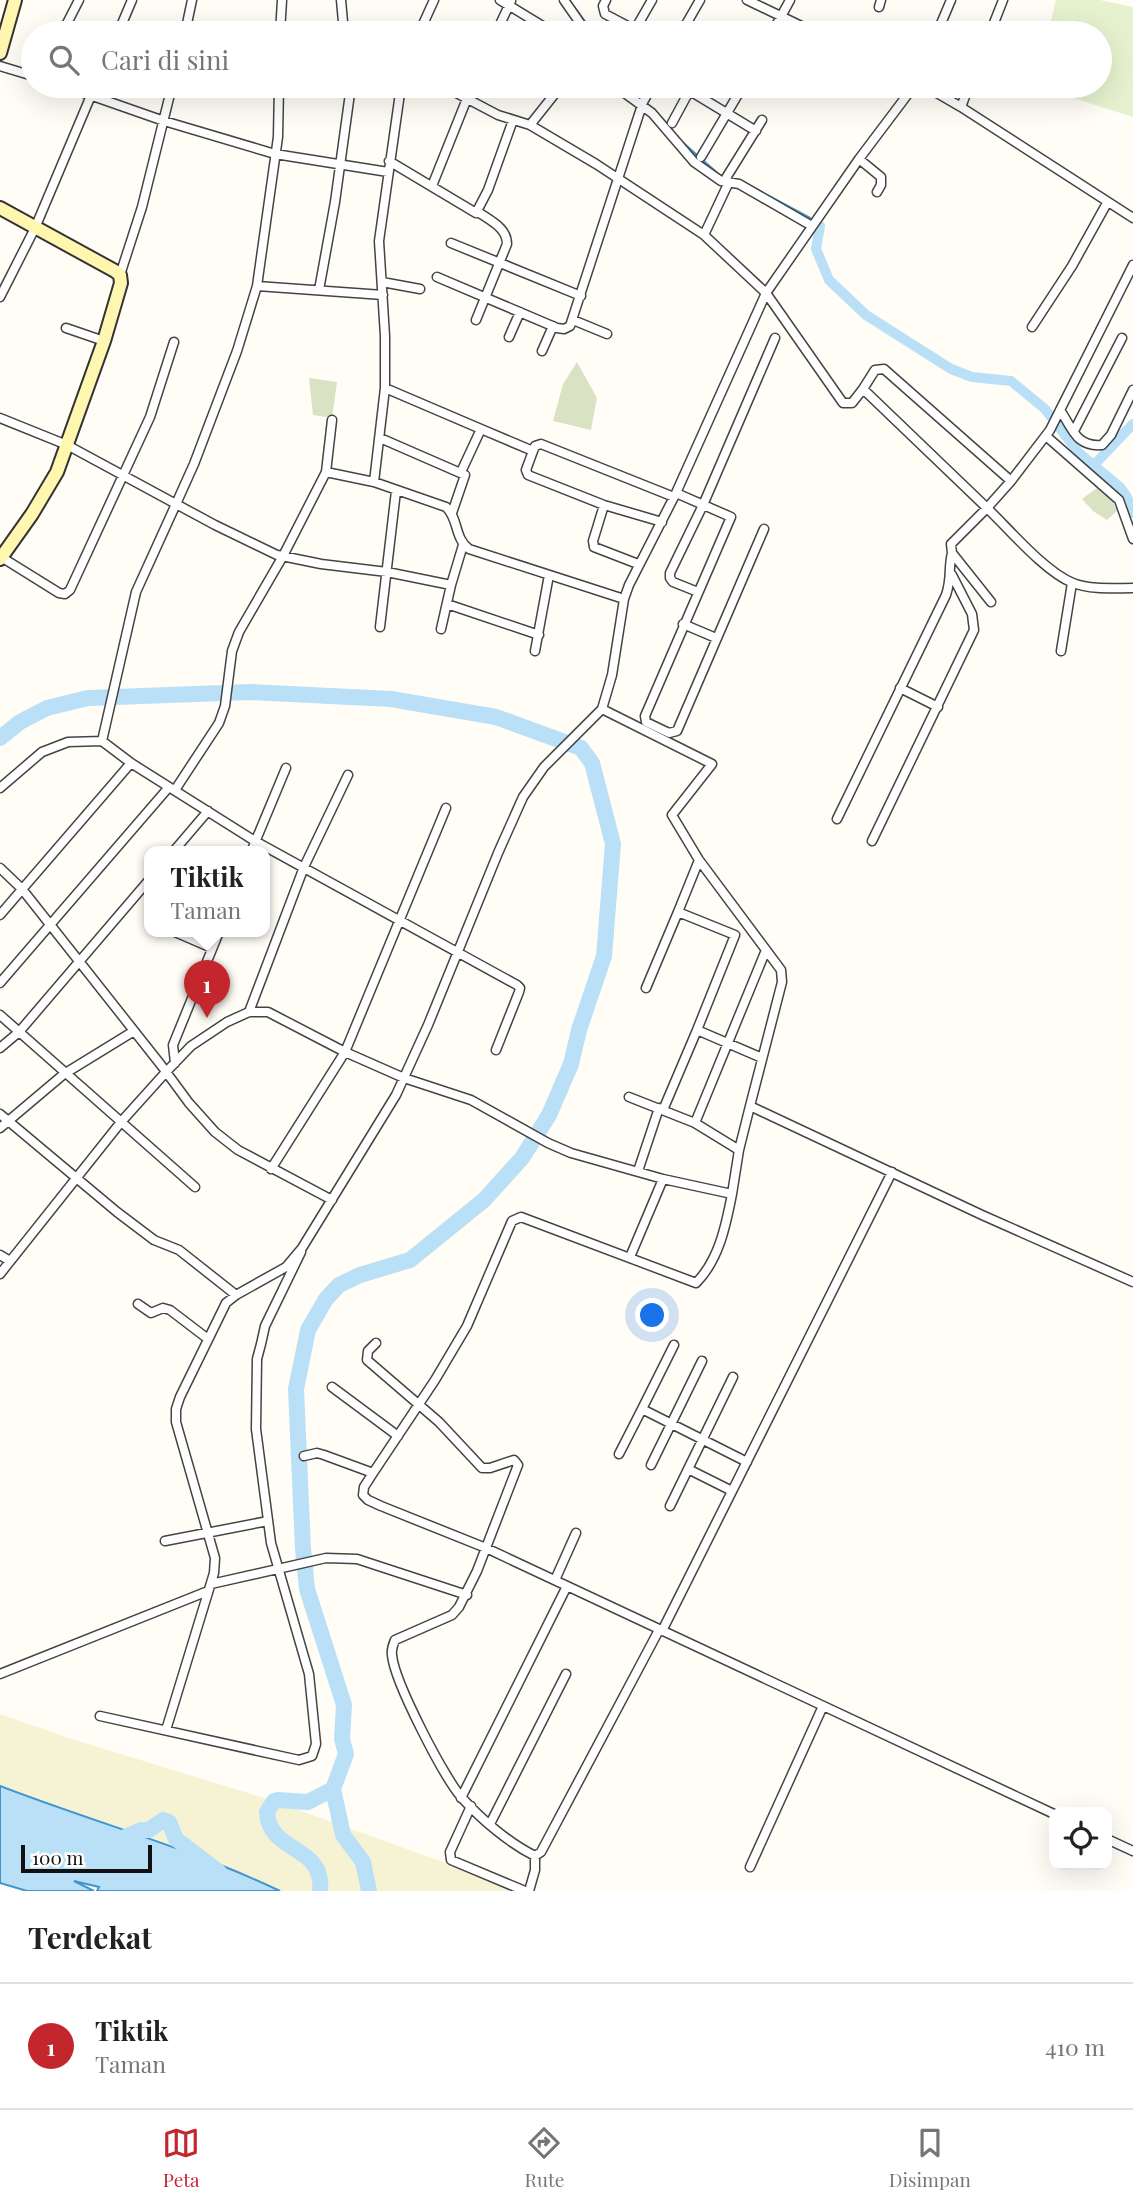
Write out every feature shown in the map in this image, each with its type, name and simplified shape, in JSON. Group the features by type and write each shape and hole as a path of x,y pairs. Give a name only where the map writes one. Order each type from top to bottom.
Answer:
{"street":[{"path":"0,52 15,0"},
{"path":"68,21 79,0"},
{"path":"123,21 132,0"},
{"path":"188,21 192,0"},
{"path":"281,21 282,0"},
{"path":"341,0 343,21"},
{"path":"424,21 434,0"},
{"path":"500,0 510,2 537,21"},
{"path":"564,0 579,21"},
{"path":"606,0 603,6 605,14 617,21"},
{"path":"642,21 652,0"},
{"path":"688,21 700,0"},
{"path":"747,0 790,21"},
{"path":"779,21 790,0"},
{"path":"942,21 951,0"},
{"path":"995,21 1003,0"},
{"path":"501,21 510,2"},
{"path":"0,66 21,72"},
{"path":"0,298 35,228 90,98"},
{"path":"111,98 164,121 275,154 388,172"},
{"path":"169,98 104,341 67,445 57,472 1,558 59,593 65,594 70,590 150,417 174,342"},
{"path":"102,741 136,592 194,464 237,351 257,286 275,154 278,98"},
{"path":"320,290 349,98"},
{"path":"374,482 385,388 379,241 399,98"},
{"path":"432,186 466,98"},
{"path":"468,98 498,115 530,125 704,235 766,293 843,403 852,403 874,370 884,369 1011,481"},
{"path":"530,125 551,98"},
{"path":"638,98 644,101 694,162 727,181 739,184 812,226"},
{"path":"437,277 553,326 564,329 570,326 646,98"},
{"path":"672,122 683,98"},
{"path":"704,98 756,131"},
{"path":"701,157 736,98"},
{"path":"166,1730 209,1587 215,1558 176,1422 180,1397 226,1303 286,1267 302,1248 386,1113 459,953 523,797 544,767 602,709 612,675 624,599 638,564 675,495 766,293 905,98"},
{"path":"946,98 1133,218"},
{"path":"961,107 964,98"},
{"path":"478,212 513,120"},
{"path":"704,235 727,181 762,120"},
{"path":"859,159 881,177 877,192"},
{"path":"389,161 474,213 478,212 503,230 507,237 500,263 476,320"},
{"path":"1032,327 1072,266 1107,203"},
{"path":"0,208 120,275"},
{"path":"451,243 581,296"},
{"path":"837,819 946,595 951,575 951,544 1011,481 1048,433 1133,265"},
{"path":"382,282 420,289"},
{"path":"257,286 383,295"},
{"path":"509,337 520,312"},
{"path":"573,320 607,334"},
{"path":"542,351 553,326"},
{"path":"66,328 104,341"},
{"path":"698,592 673,582 670,578 775,338"},
{"path":"1074,431 1122,338"},
{"path":"385,388 533,451"},
{"path":"863,389 1042,562 1072,583 1095,587 1133,588"},
{"path":"1058,414 1079,440 1088,446 1101,445 1111,435 1133,390"},
{"path":"0,418 67,445 215,525 283,556 451,585"},
{"path":"0,983 49,924 172,789 219,723 225,706 232,651 239,632 283,556 326,472 332,419"},
{"path":"461,472 481,429"},
{"path":"1048,433 1119,500 1133,539"},
{"path":"380,438 461,472 465,479 452,513 458,536 469,549 624,599"},
{"path":"662,522 604,505 528,475 526,470 537,444 731,517 645,716 646,722 669,733 677,731 764,529"},
{"path":"326,472 374,482 436,502 452,513"},
{"path":"380,627 397,491"},
{"path":"604,505 593,541 594,547 638,564"},
{"path":"441,629 463,545"},
{"path":"952,553 991,602"},
{"path":"535,651 550,575"},
{"path":"872,841 974,630 972,614 951,575"},
{"path":"1061,650 1072,583"},
{"path":"447,604 539,635"},
{"path":"684,624 716,638"},
{"path":"901,688 938,707"},
{"path":"602,709 712,764 672,815 699,860 781,970 782,982 738,1150 724,1231 709,1266 696,1283 522,1217 516,1218 467,1326 363,1490 368,1500 486,1548 1049,1812"},
{"path":"0,788 42,752 68,742 102,741 131,763 264,846"},
{"path":"0,915 131,763"},
{"path":"253,846 286,768"},
{"path":"249,1012 304,867 348,775"},
{"path":"271,1169 345,1052 446,808"},
{"path":"178,846 208,811"},
{"path":"270,849 520,988 496,1050"},
{"path":"646,988 699,860"},
{"path":"0,868 22,890 189,1103 215,1132 238,1150 332,1200"},
{"path":"0,1048 19,1032 144,886"},
{"path":"678,912 735,935"},
{"path":"638,1171 661,1109 744,919"},
{"path":"187,937 212,948"},
{"path":"175,1063 173,1045 217,937"},
{"path":"695,1123 766,950"},
{"path":"0,1274 121,1122 166,1072 200,1040 227,1022 249,1012 268,1013 404,1078 471,1100 548,1143 572,1153 663,1179 732,1194"},
{"path":"0,1015 195,1187"},
{"path":"697,1030 762,1058"},
{"path":"0,1128 64,1073 134,1031"},
{"path":"629,1097 695,1123 738,1150"},
{"path":"750,1106 1133,1282"},
{"path":"0,1114 76,1180 154,1240 179,1251 236,1295"},
{"path":"535,1856 541,1852 661,1630 892,1172"},
{"path":"630,1257 663,1179"},
{"path":"100,1716 299,1760 312,1756 316,1744 309,1674 277,1570 256,1429 257,1359 265,1326 302,1248"},
{"path":"0,1255 10,1261"},
{"path":"138,1304 150,1312 163,1308 170,1310 208,1339"},
{"path":"376,1343 368,1351 367,1360 457,1439 482,1468 514,1460 518,1465 467,1595 453,1615 395,1640 391,1648 400,1681 423,1731 461,1798 490,1824 535,1856"},
{"path":"619,1454 674,1345"},
{"path":"650,1465 702,1361"},
{"path":"670,1506 733,1377"},
{"path":"332,1387 397,1436"},
{"path":"642,1409 747,1462"},
{"path":"304,1456 317,1453 373,1473"},
{"path":"688,1469 732,1491"},
{"path":"165,1541 268,1521"},
{"path":"555,1580 576,1533"},
{"path":"0,1674 209,1587 326,1558 349,1558 467,1595"},
{"path":"461,1798 567,1586"},
{"path":"490,1824 566,1674"},
{"path":"750,1867 823,1706"},
{"path":"471,1806 450,1852 451,1860 527,1891 535,1870 535,1856"},
{"path":"1112,1841 1133,1851"}],"shaded area":[{"path":"0,1714 274,1801 523,1891 280,1891 249,1876 139,1834 0,1786"}],"green space":[{"path":"1056,0 1100,0 1133,7 1133,117 1073,98 1112,98 1112,21 1051,21"},
{"path":"577,362 597,398 591,430 553,421 563,384"},
{"path":"309,378 337,382 332,418 313,415"},
{"path":"1097,488 1111,498 1117,511 1107,520 1093,511 1082,499"}],"water":[{"path":"0,1786 176,1848 280,1891 97,1891 99,1887 74,1881 94,1891 27,1891 0,1883"}],"waterway":[{"path":"569,0 584,21"},
{"path":"638,98 650,107"},
{"path":"683,143 717,173"},
{"path":"739,180 810,218"},
{"path":"820,226 816,249 829,280 866,315 951,369 972,377 1011,381 1045,409 1078,452 1120,487 1133,513"},
{"path":"1093,466 1133,424"},
{"path":"0,738 20,722 47,708 88,698 250,692 391,699 496,717 581,748 592,763 613,844 604,956 579,1030 571,1064 549,1115 522,1158 484,1200 410,1260 360,1275 339,1285 326,1299 308,1330 296,1389 303,1549 307,1589 344,1705 342,1739 346,1754 333,1789"},
{"path":"333,1789 343,1835 363,1862 369,1891"},
{"path":"320,1891 319,1876 314,1865 277,1835 270,1826 267,1812 274,1801 308,1802 333,1789"},
{"path":"123,1847 127,1836 141,1830 149,1830 163,1820 169,1822 176,1839 219,1872"}],"place":[{"name":"Tiktik","path":"207,1018"}]}
